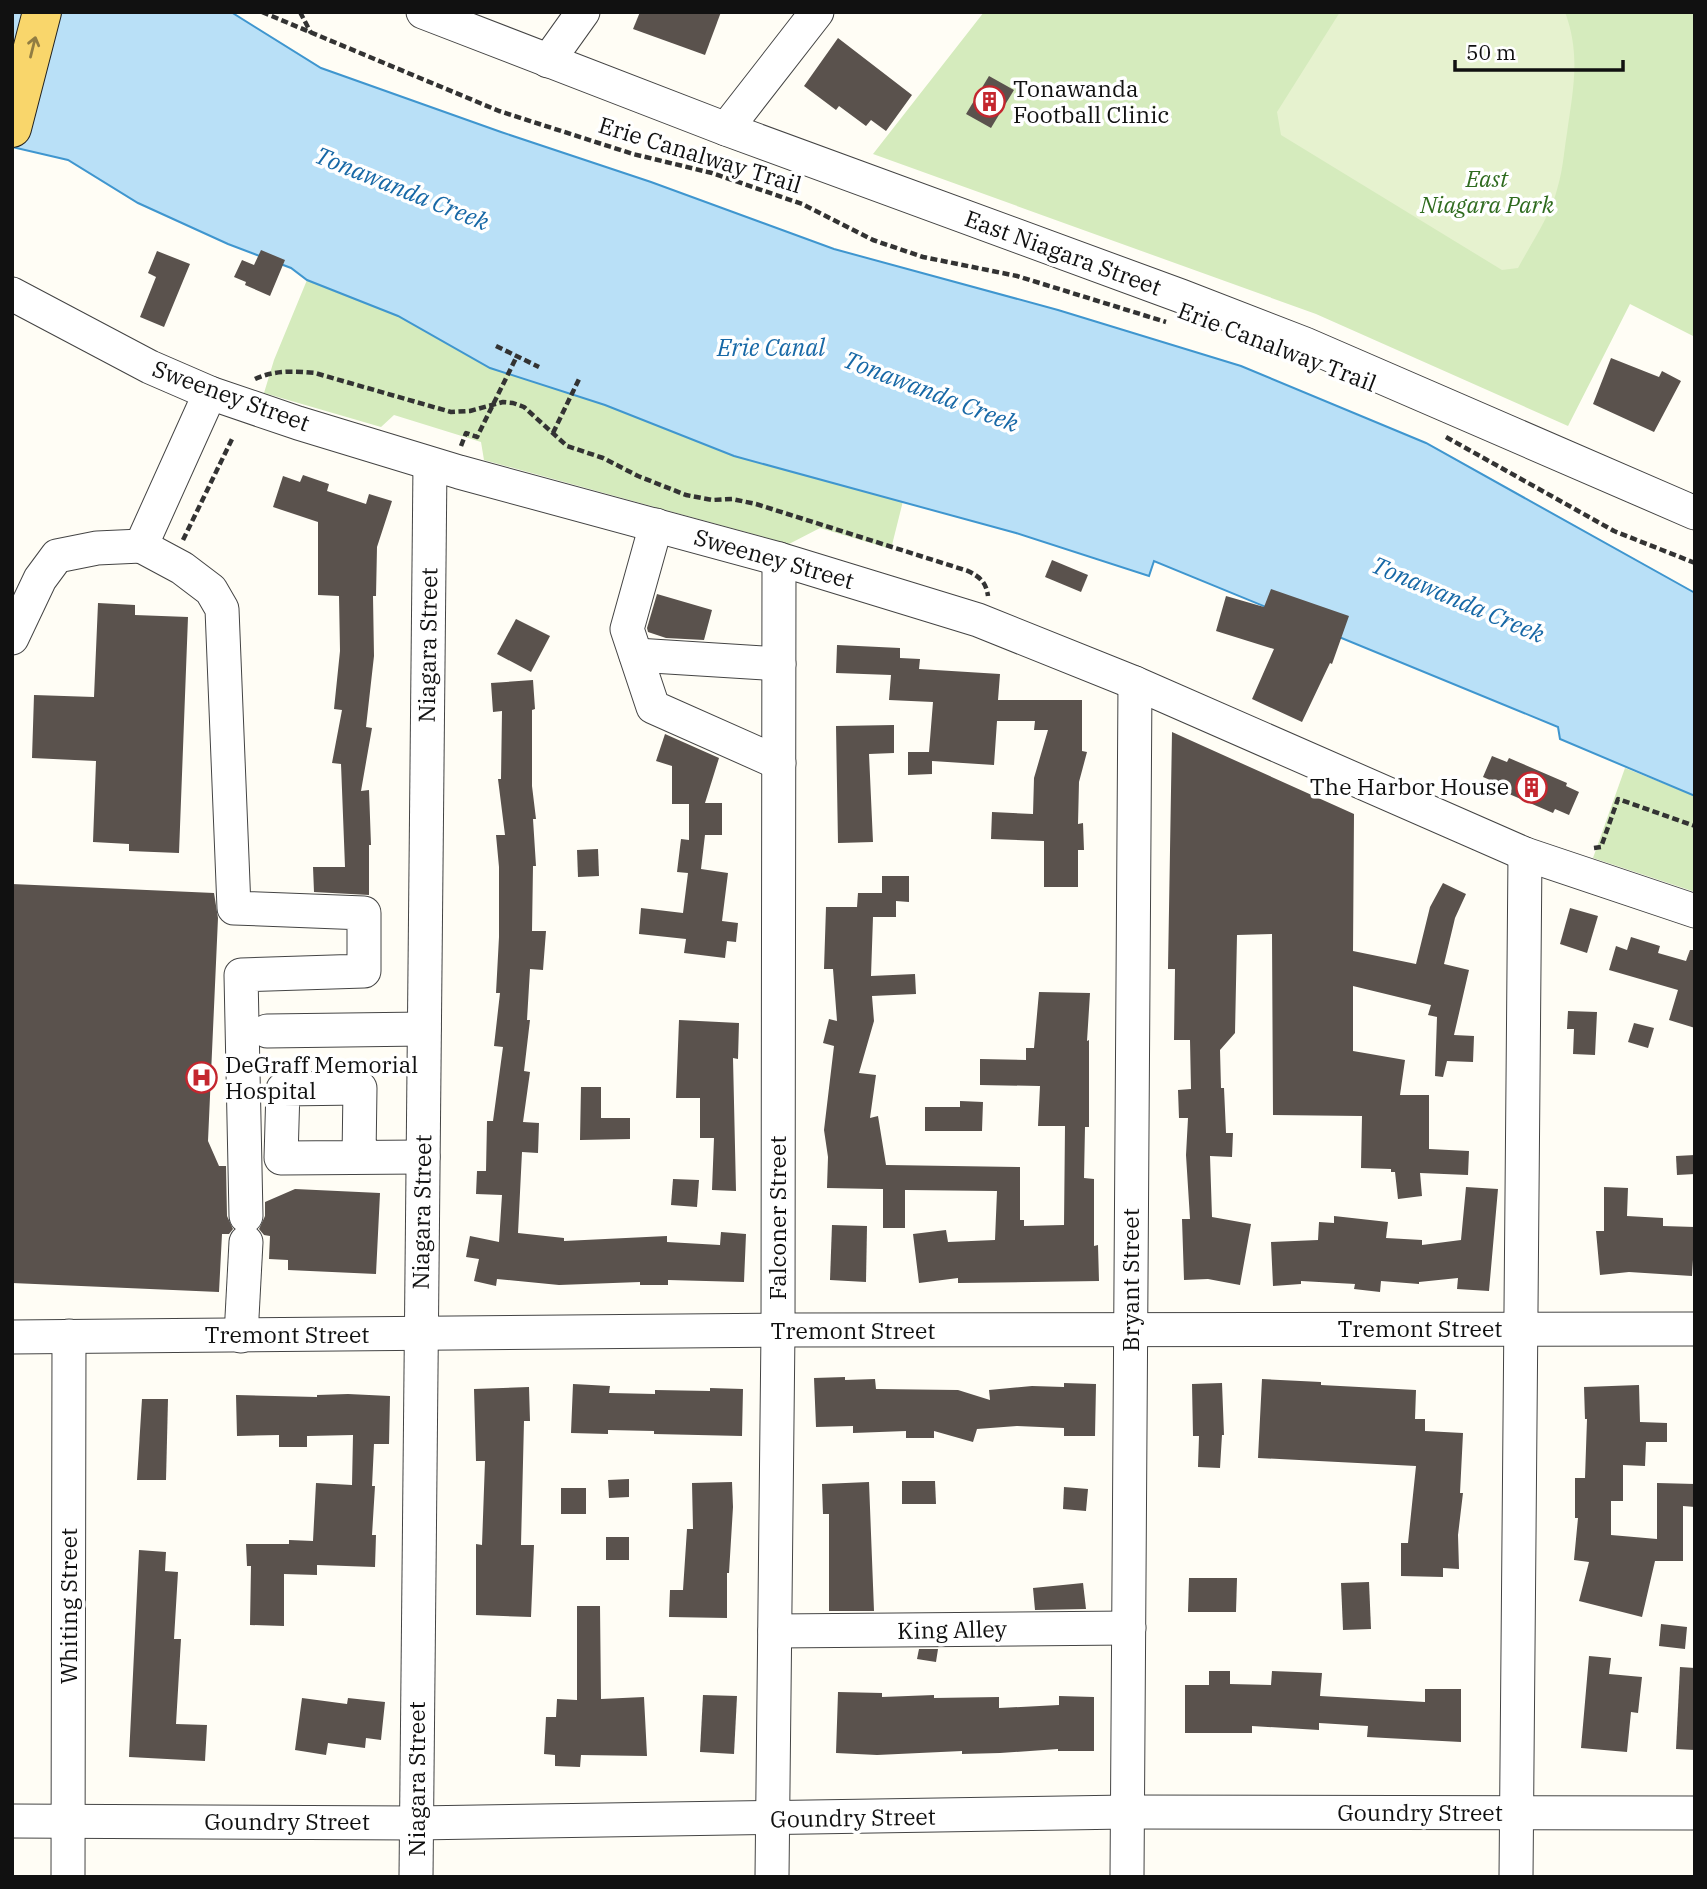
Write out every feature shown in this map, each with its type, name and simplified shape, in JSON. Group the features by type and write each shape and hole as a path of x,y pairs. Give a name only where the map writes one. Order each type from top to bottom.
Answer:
{"main road":[{"path":"12,128 42,12"}],"street":[{"name":"East Niagara Street","path":"423,12 726,129 1305,344 1695,513"},
{"path":"548,61 583,12"},
{"path":"726,129 817,12"},
{"name":"Sweeney Street","path":"12,294 150,368 210,393 298,423 444,459 978,620 1135,683 1525,854 1695,911"},
{"path":"141,547 210,393"},
{"name":"Niagara Street","path":"416,1877 424,1029 444,459"},
{"path":"656,525 627,629 653,707 779,763"},
{"path":"12,638 40,579 57,556 97,548 141,547 182,568 211,590 222,609 234,908 364,913 364,971 241,975 246,1229 241,1336"},
{"name":"Falconer Street","path":"772,1877 778,1330 779,559"},
{"path":"636,655 779,664"},
{"name":"Bryant Street","path":"1127,1877 1135,683"},
{"path":"1516,1877 1525,854"},
{"path":"267,1031 424,1029"},
{"path":"359,1157 423,1157"},
{"name":"Tremont Street","path":"12,1337 778,1330 1695,1329"},
{"name":"Whiting Street","path":"68,1877 69,1336"},
{"name":"King Alley","path":"775,1632 1129,1628"},
{"name":"Goundry Street","path":"12,1821 416,1824 1127,1812 1695,1813"}],"path":[{"name":"Erie Canalway Trail","path":"262,12 499,111 633,154 712,173 802,204 873,240 923,257 1017,276 1167,322"},
{"path":"300,12 312,34"},
{"path":"496,346 539,367"},
{"path":"444,459 466,433 477,437 517,356"},
{"path":"250,390 254,379 293,371 315,373 451,412 513,402 524,407 567,446 603,458 638,476 686,495 756,504 968,571 980,578 986,586 987,604"},
{"path":"553,433 580,377"},
{"path":"1437,432 1614,531 1695,563"},
{"path":"181,547 233,437"},
{"path":"1583,844 1594,848 1601,847 1618,799 1695,826"}],"green space":[{"name":"East Niagara Park","path":"984,12 1695,12 1695,337 1630,304 1568,426 1316,314 873,154"},
{"path":"1340,12 1565,12 1573,43 1574,72 1561,173 1551,207 1518,268 1502,270 1281,135 1277,112"},
{"path":"307,280 399,316 490,368 605,405 734,456 903,501 891,549 820,528 789,544 484,460 481,442 394,415 381,427 264,393 274,360"},
{"path":"1625,768 1695,796 1695,892 1593,858"}],"water":[{"name":"Erie Canal","path":"12,12 231,12 321,68 651,182 834,249 1058,310 1241,366 1426,443 1695,593 1695,796 1560,739 1558,727 1154,561 1149,576 1016,533 734,456 605,405 490,368 398,316 307,280 291,268 228,244 138,203 68,160 12,147"}],"building":[{"path":"640,12 721,12 705,55 633,29"},
{"path":"838,38 912,95 886,131 871,120 866,126 839,106 836,110 804,86"},
{"name":"Tonawanda Football Clinic","path":"989,76 1014,90 991,128 966,114"},
{"path":"261,250 285,260 270,296 234,277 242,260 254,265"},
{"path":"157,251 190,264 164,327 140,317 156,277 148,273"},
{"path":"1611,358 1659,377 1662,371 1681,381 1654,432 1593,404"},
{"path":"303,475 329,484 327,491 366,504 369,494 392,501 377,547 376,596 373,596 374,656 366,727 372,728 361,791 369,790 369,895 314,892 313,867 345,867 341,764 332,763 342,710 334,709 340,651 339,596 318,595 318,522 273,507 283,476 300,482"},
{"path":"1052,560 1088,575 1081,592 1045,577"},
{"path":"1271,589 1349,616 1332,664 1330,663 1302,722 1252,699 1274,649 1216,631 1226,596 1264,607"},
{"path":"657,594 712,610 704,640 666,638 648,632"},
{"path":"98,603 135,605 135,615 188,617 179,853 129,851 129,844 93,842 96,761 32,758 34,695 94,697"},
{"path":"516,619 550,636 531,672 497,654"},
{"path":"837,645 900,648 900,658 920,659 919,669 1000,674 998,700 1082,700 1082,751 1087,752 1079,782 1078,824 1083,823 1084,850 1078,850 1078,887 1044,887 1044,841 991,839 992,812 1033,814 1034,778 1048,730 1034,730 1035,721 997,721 994,765 932,761 932,774 908,775 908,752 929,752 933,702 889,700 891,675 836,673"},
{"path":"533,680 535,709 532,710 532,786 536,819 533,819 536,866 533,866 532,931 546,931 543,970 530,969 527,1020 530,1020 524,1071 530,1072 523,1122 539,1123 538,1153 522,1152 518,1233 564,1238 564,1241 667,1236 667,1242 720,1245 721,1232 746,1234 744,1282 668,1280 668,1285 640,1285 640,1282 559,1285 497,1279 496,1286 474,1281 479,1259 466,1257 470,1236 499,1242 502,1195 476,1194 477,1171 486,1171 487,1121 493,1121 503,1047 494,1046 500,993 496,993 499,867 496,835 505,835 498,779 501,779 502,711 493,712 491,683"},
{"path":"894,725 894,753 869,754 873,842 838,843 836,726"},
{"path":"1172,732 1354,814 1353,951 1416,964 1430,907 1443,883 1466,894 1455,918 1444,964 1469,970 1454,1035 1474,1036 1473,1062 1447,1061 1443,1077 1435,1076 1437,1017 1428,1015 1431,1005 1353,986 1353,1051 1405,1060 1400,1095 1429,1095 1429,1149 1469,1151 1468,1175 1420,1173 1422,1196 1398,1199 1395,1172 1391,1172 1391,1169 1361,1168 1362,1116 1273,1115 1272,934 1237,935 1235,1033 1220,1050 1226,1133 1233,1133 1232,1157 1210,1156 1212,1217 1251,1224 1240,1285 1208,1279 1184,1280 1182,1219 1190,1219 1186,1155 1188,1118 1179,1118 1178,1090 1191,1089 1190,1040 1174,1040 1175,969 1168,969"},
{"path":"665,734 719,758 705,803 722,803 722,835 705,835 701,869 728,873 722,921 738,923 736,942 727,941 725,958 684,953 686,939 639,934 641,908 683,913 688,873 677,872 681,839 689,840 689,804 672,804 672,766 656,761"},
{"name":"The Harbor House","path":"1492,756 1507,762 1509,758 1567,783 1566,786 1579,792 1569,815 1555,809 1553,813 1495,788 1497,783 1483,777"},
{"path":"598,849 599,876 578,877 577,850"},
{"path":"882,876 909,876 909,902 896,901 896,917 873,917 871,976 915,974 916,994 872,996 874,1021 859,1073 876,1075 870,1118 878,1116 886,1165 1020,1167 1020,1220 1024,1220 1024,1226 1064,1225 1065,1126 1038,1126 1040,1086 980,1085 980,1059 1026,1060 1026,1048 1034,1048 1039,992 1090,993 1087,1041 1089,1040 1089,1127 1085,1127 1084,1178 1094,1179 1094,1246 1098,1245 1099,1281 958,1283 958,1278 919,1283 913,1234 946,1230 948,1242 995,1240 997,1191 905,1190 905,1228 883,1228 883,1189 827,1188 828,1157 824,1130 834,1046 823,1043 829,1019 837,1021 833,969 824,969 826,907 857,907 858,893 882,893"},
{"path":"12,884 214,893 218,918 208,1141 219,1166 226,1166 227,1216 233,1229 229,1234 222,1234 219,1292 12,1283"},
{"path":"1570,908 1598,916 1587,953 1560,944"},
{"path":"1631,937 1660,946 1658,953 1686,961 1690,950 1695,950 1695,1028 1669,1020 1678,990 1609,970 1616,946 1627,950"},
{"path":"1568,1011 1597,1012 1595,1055 1573,1054 1574,1029 1567,1029"},
{"path":"679,1020 739,1023 738,1059 733,1058 736,1191 712,1190 714,1138 700,1138 700,1098 676,1098"},
{"path":"1634,1023 1654,1028 1648,1048 1628,1042"},
{"path":"581,1087 601,1087 601,1118 630,1118 630,1139 580,1140"},
{"path":"960,1101 983,1102 982,1131 925,1131 925,1107 960,1107"},
{"path":"1695,1155 1695,1174 1677,1175 1676,1156"},
{"path":"673,1179 699,1180 697,1207 671,1205"},
{"path":"1466,1187 1498,1189 1489,1291 1457,1289 1458,1278 1419,1284 1381,1281 1380,1292 1354,1289 1355,1284 1301,1281 1301,1284 1273,1286 1271,1242 1318,1240 1319,1222 1334,1223 1334,1216 1388,1222 1386,1238 1422,1240 1422,1245 1461,1240"},
{"path":"1604,1187 1628,1188 1627,1216 1663,1218 1663,1226 1695,1227 1692,1276 1629,1272 1600,1275 1596,1231 1604,1231"},
{"path":"295,1189 380,1193 376,1274 288,1270 288,1260 269,1259 270,1236 264,1235 259,1229 265,1216 265,1202"},
{"path":"832,1225 867,1226 866,1282 830,1280"},
{"path":"845,1377 845,1380 875,1379 876,1389 958,1390 990,1400 989,1390 1032,1386 1064,1387 1064,1383 1096,1384 1095,1436 1064,1436 1064,1428 1017,1426 977,1429 973,1442 934,1431 934,1438 906,1438 906,1431 853,1433 853,1426 816,1427 814,1378"},
{"path":"1262,1379 1416,1390 1415,1419 1425,1419 1425,1431 1463,1433 1459,1569 1443,1568 1443,1577 1401,1576 1401,1543 1408,1543 1416,1466 1258,1458"},
{"path":"1222,1383 1224,1435 1220,1468 1198,1467 1199,1436 1193,1436 1192,1384"},
{"path":"573,1384 610,1386 609,1393 655,1394 655,1390 743,1389 742,1436 608,1430 608,1434 571,1433"},
{"path":"1639,1385 1640,1422 1667,1423 1667,1442 1646,1442 1645,1466 1623,1465 1623,1501 1611,1501 1611,1535 1657,1539 1657,1483 1695,1484 1695,1507 1683,1506 1683,1561 1655,1561 1642,1617 1579,1601 1589,1562 1574,1560 1578,1518 1575,1518 1575,1478 1585,1478 1587,1419 1584,1387"},
{"path":"529,1387 530,1421 524,1421 521,1545 534,1545 531,1617 476,1615 476,1544 482,1545 485,1461 476,1461 474,1389"},
{"path":"348,1394 390,1396 389,1444 374,1444 372,1535 376,1535 375,1567 317,1565 317,1575 284,1574 284,1626 250,1625 251,1566 247,1566 246,1544 313,1541 316,1483 352,1485 353,1435 307,1436 307,1447 279,1447 279,1435 237,1436 236,1395 317,1397"},
{"path":"142,1399 168,1399 166,1480 137,1480"},
{"path":"629,1479 629,1497 609,1498 608,1480"},
{"path":"902,1481 935,1481 936,1504 902,1504"},
{"path":"732,1482 727,1618 669,1617 670,1590 683,1590 687,1529 693,1529 692,1483"},
{"path":"869,1482 874,1611 829,1611 829,1514 823,1514 822,1484"},
{"path":"1064,1487 1088,1489 1086,1511 1063,1509"},
{"path":"561,1488 586,1488 586,1514 561,1514"},
{"path":"606,1537 629,1537 629,1560 606,1560"},
{"path":"139,1550 166,1552 165,1571 178,1572 174,1639 181,1639 176,1724 207,1725 205,1761 129,1757"},
{"path":"1189,1578 1237,1578 1236,1612 1188,1612"},
{"path":"1369,1582 1371,1629 1343,1630 1341,1583"},
{"path":"1083,1583 1086,1609 1035,1610 1033,1588"},
{"path":"577,1606 600,1606 601,1699 644,1697 647,1756 581,1755 580,1767 555,1766 555,1755 544,1754 546,1717 556,1717 557,1699 577,1700"},
{"path":"1661,1624 1687,1627 1685,1649 1659,1646"},
{"path":"919,1649 938,1649 936,1662 917,1659"},
{"path":"1589,1656 1611,1658 1609,1674 1642,1677 1638,1713 1631,1712 1627,1752 1581,1748"},
{"path":"1680,1667 1695,1668 1695,1750 1676,1749"},
{"path":"1209,1671 1230,1671 1230,1684 1271,1685 1272,1671 1322,1673 1320,1696 1425,1702 1425,1689 1461,1689 1461,1742 1367,1737 1368,1726 1319,1723 1319,1730 1252,1726 1252,1733 1185,1733 1185,1685 1209,1685"},
{"path":"838,1692 882,1693 882,1697 999,1697 999,1708 1059,1705 1059,1696 1094,1697 1094,1751 1058,1749 877,1755 836,1753"},
{"path":"703,1695 737,1696 734,1754 700,1752"},
{"path":"302,1698 347,1704 348,1698 385,1702 381,1740 366,1738 365,1748 328,1743 326,1755 295,1750"}],"place":[{"name":"Tonawanda Football Clinic","path":"990,102"},
{"name":"The Harbor House","path":"1532,787"},
{"name":"DeGraff Memorial Hospital","path":"202,1078"}],"water label":[{"name":"Tonawanda Creek","path":"402,189"},
{"name":"Tonawanda Creek","path":"931,392"},
{"name":"Tonawanda Creek","path":"1458,600"}]}
